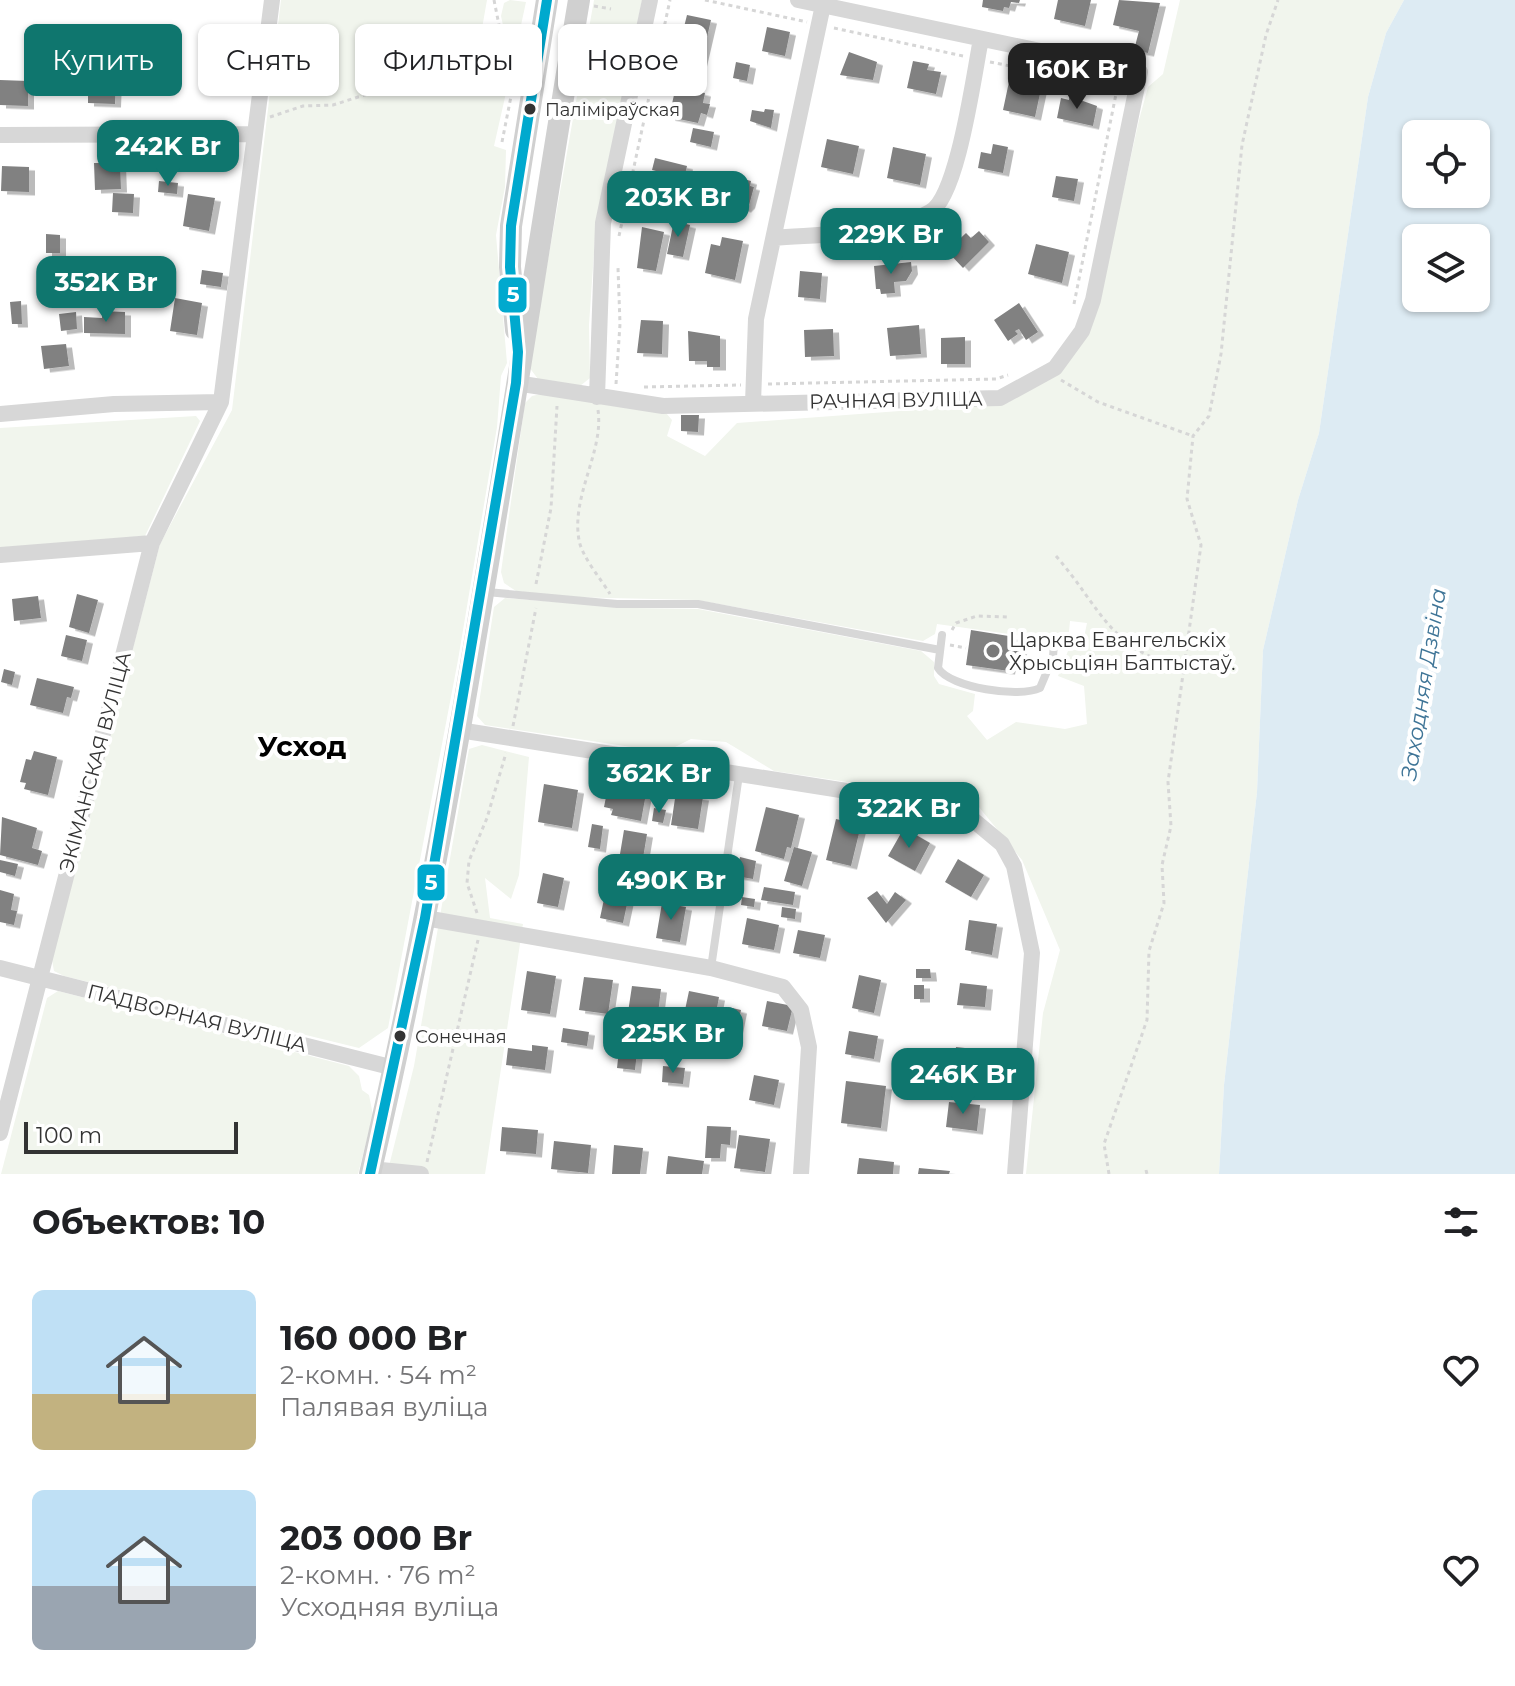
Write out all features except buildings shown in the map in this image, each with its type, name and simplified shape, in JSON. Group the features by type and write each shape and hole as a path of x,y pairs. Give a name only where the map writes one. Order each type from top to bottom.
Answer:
{"main road":[{"path":"516,383 518,352 510,267 511,226 547,0"},
{"path":"371,1171 425,918 459,730 579,0"}],"street":[{"name":"ЭКІМАНСКАЯ ВУЛІЦА","path":"0,1133 152,543 221,402 272,0"},
{"path":"597,397 603,223 650,0"},
{"path":"798,0 1121,69"},
{"path":"753,403 756,319 823,5"},
{"path":"774,238 884,227 931,212 942,202 954,171 981,39"},
{"name":"РАЧНАЯ ВУЛІЦА","path":"516,383 663,406 1000,398 1049,374 1082,331 1093,300 1140,72 1121,69"},
{"path":"0,135 254,128"},
{"path":"0,414 114,404 221,402"},
{"path":"0,555 152,543"},
{"path":"459,730 942,806 976,821 1002,844 1014,866 1032,953 1015,1174"},
{"path":"425,918 711,968 783,987 801,1010 809,1047 801,1174"},
{"name":"ПАДВОРНАЯ ВУЛІЦА","path":"0,968 394,1068"},
{"path":"371,1171 423,1174"}],"lane":[{"path":"482,591 617,604 698,604 944,652"},
{"path":"942,635 944,652 938,668 958,683 1028,694 1040,688 1053,657 1054,643"},
{"path":"711,968 739,775"}],"path":[{"path":"494,0 499,24"},
{"path":"619,239 670,0"},
{"path":"705,0 1117,88"},
{"path":"1109,1174 1104,1144 1147,1020 1149,951 1164,903 1162,865 1171,826 1168,782 1201,545 1187,499 1193,436 1209,416 1221,354 1242,145 1278,0"},
{"path":"1072,318 1121,69"},
{"path":"254,128 303,106 333,105 361,96"},
{"path":"502,142 511,96"},
{"path":"615,400 620,324 618,264"},
{"path":"758,384 996,379 1011,374"},
{"path":"1049,374 1098,402 1193,436"},
{"path":"631,387 742,385"},
{"path":"423,1174 481,927 467,883 469,861 487,818 510,739 551,508 558,395 553,389"},
{"path":"597,397 601,427 585,478 579,542 617,604"},
{"path":"1056,556 1110,631 1154,661 1186,668"},
{"path":"944,652 950,645 956,623 977,616 1007,617"},
{"path":"950,645 966,648"}],"shaded area":[{"path":"281,0 487,0 483,24 355,24 355,96 505,96 494,146 506,150 505,187 496,235 507,363 501,376 497,427 458,660 388,1028 359,1048 64,976 54,971 52,960 160,544 232,410 270,96 339,96 339,24 278,24"},
{"path":"510,0 526,2 521,24 503,24 504,3"},
{"path":"594,0 642,0 637,24 590,24"},
{"path":"1180,0 1404,0 1386,33 1368,97 1319,433 1298,500 1263,650 1257,792 1224,1085 1219,1174 1026,1174 1043,1013 1060,950 1022,860 974,801 774,771 726,742 691,739 665,752 485,725 477,716 494,607 505,598 633,608 698,609 921,651 934,662 934,676 939,684 975,694 973,711 967,716 987,740 1016,722 1065,729 1087,724 1084,686 1058,676 1068,651 1082,647 1087,623 1070,621 1068,642 937,624 935,634 923,641 697,600 568,597 516,591 504,583 501,572 525,403 532,396 541,394 666,413 672,420 667,436 705,456 737,423 1007,403 1057,374 1099,301 1139,120 1148,87 1163,74"},
{"path":"577,96 622,96 596,223 589,325 590,378 580,386 538,379 529,367"},
{"path":"196,416 200,421 145,536 0,548 0,428"},
{"path":"482,745 529,757 519,875 511,899 485,878 490,918 523,924 485,1174 387,1174 414,1066 469,749"},
{"path":"58,991 349,1066 359,1076 362,1090 369,1095 373,1115 358,1174 1,1174 47,998"}],"water":[{"name":"Заходняя Дзвіна","path":"1404,0 1515,0 1515,1174 1219,1174 1224,1085 1257,792 1263,650 1298,500 1319,433 1368,97 1386,33"}],"transit line":[{"name":"5","path":"370,1174 425,918 516,383 518,352 510,267 511,226 547,0"}],"place":[{"name":"Паліміраўская","path":"530,109"},
{"name":"Царква Евангельскіх Хрысьціян Баптыстаў.","path":"993,651"},
{"name":"Сонечная","path":"400,1036"}],"district":[{"name":"Усход","path":"302,746"}]}
